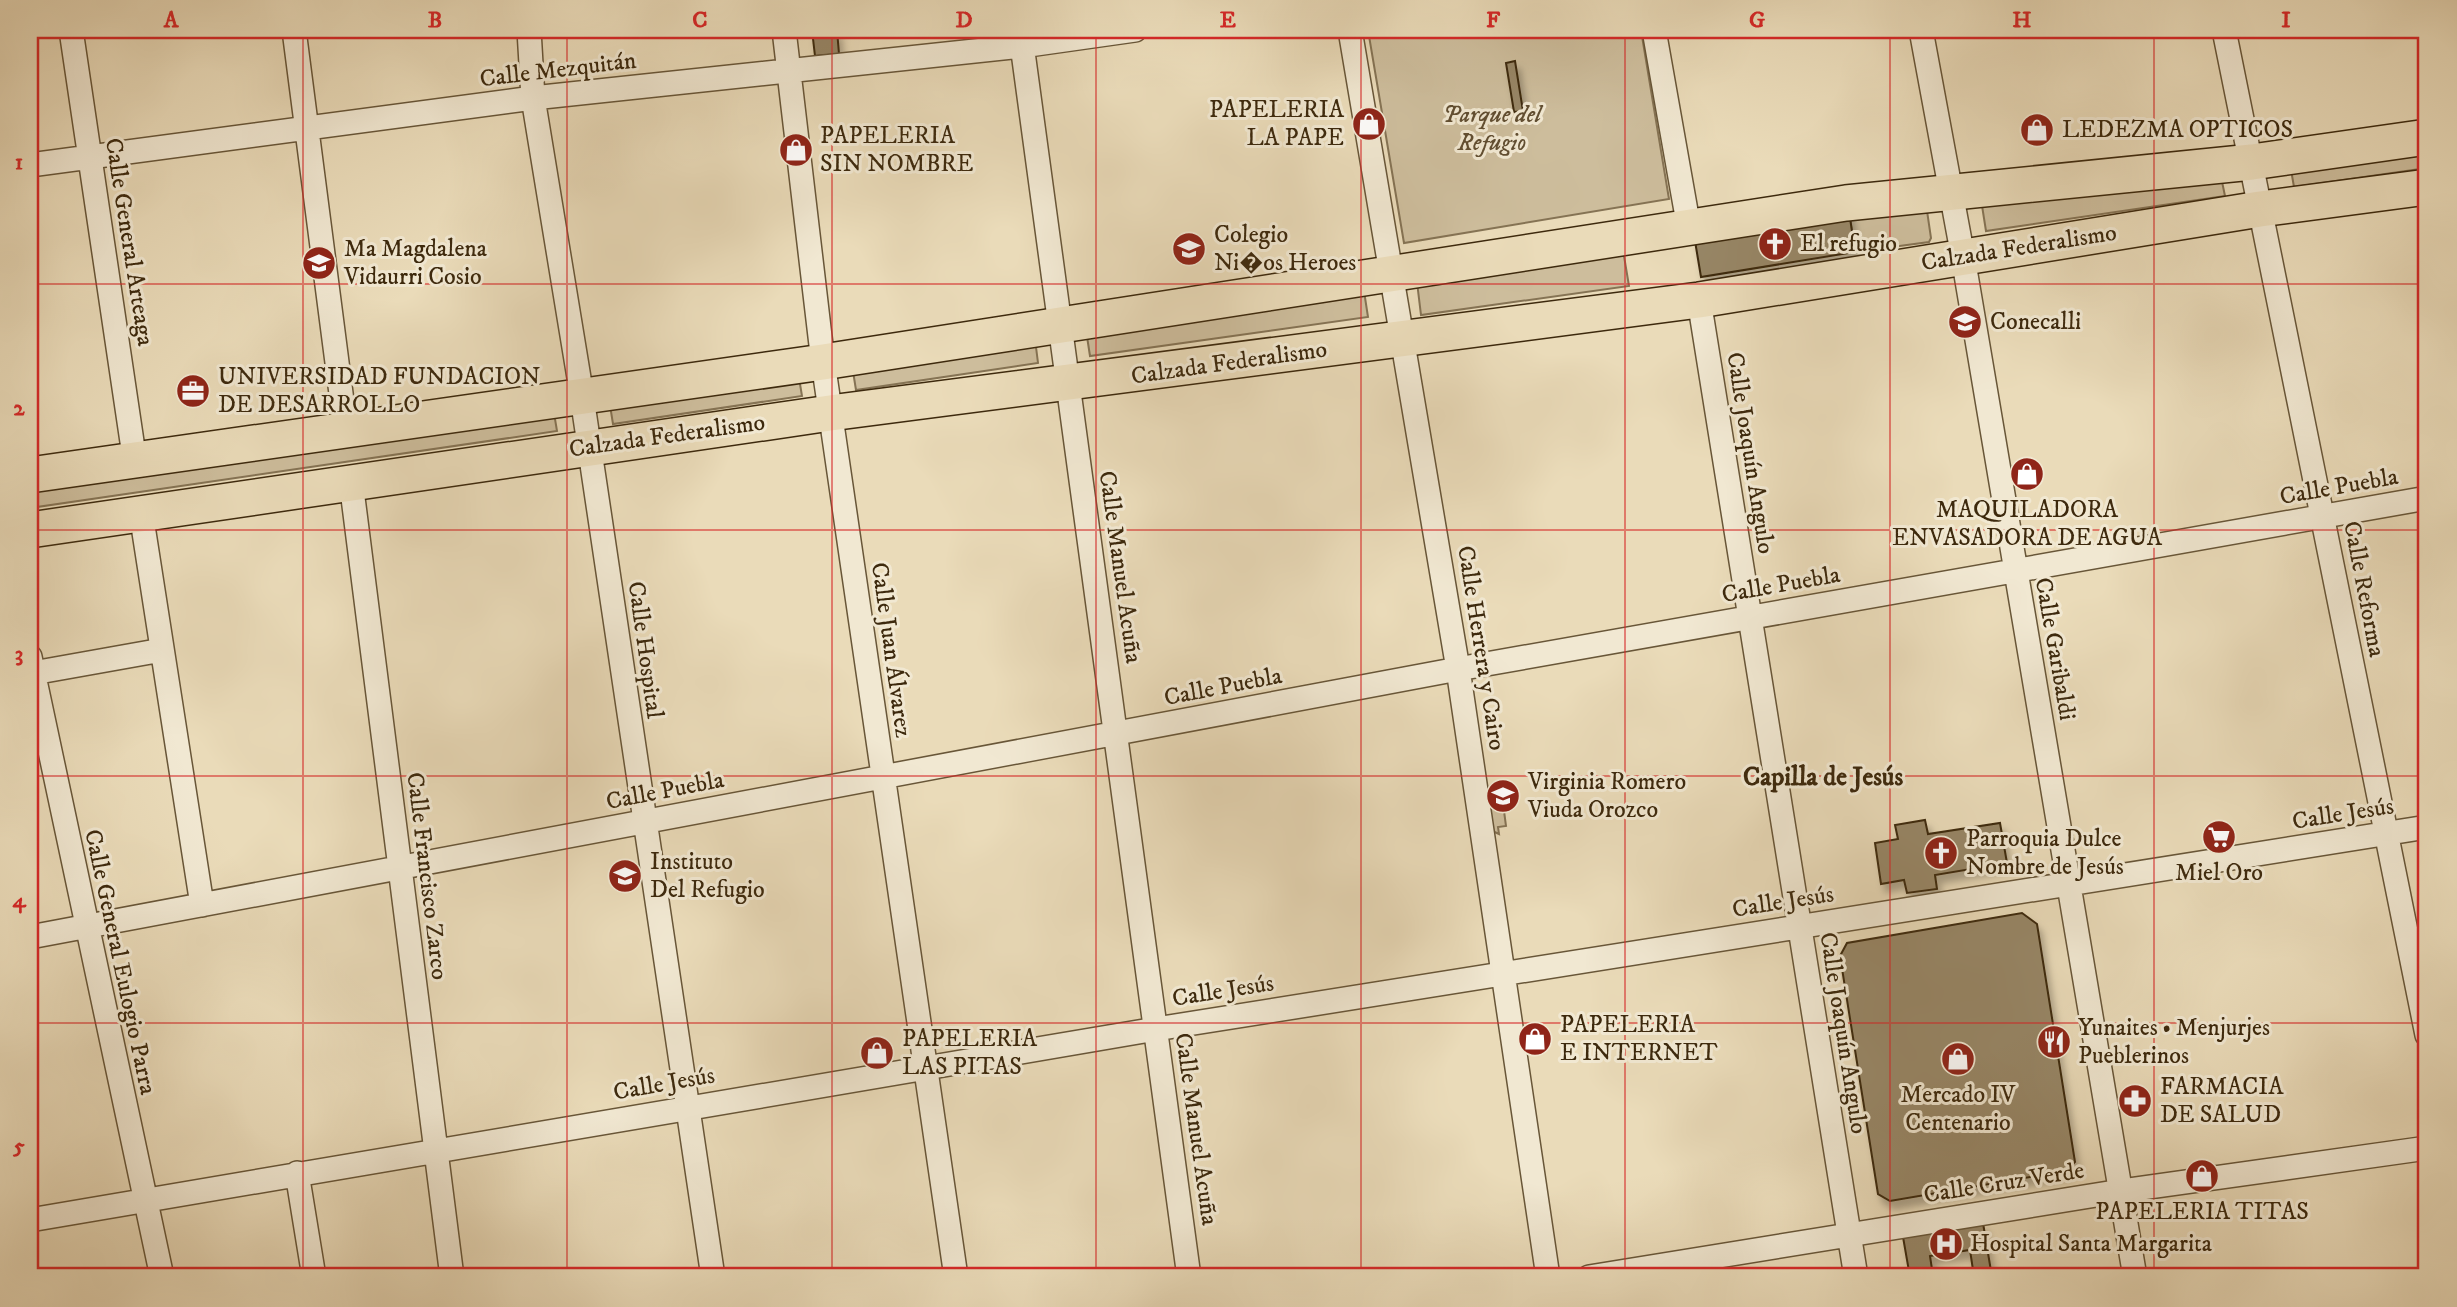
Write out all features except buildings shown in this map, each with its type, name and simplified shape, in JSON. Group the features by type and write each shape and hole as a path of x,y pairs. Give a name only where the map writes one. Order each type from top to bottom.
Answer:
{"main road":[{"name":"Calzada Federalismo","path":"30,475 823,362 1846,203 1950,190 2252,162 2427,137"},
{"name":"Calzada Federalismo","path":"30,530 831,413 1699,300 2260,209 2427,187"}],"street":[{"name":"Calle General Arteaga","path":"71,30 135,462"},
{"path":"294,30 346,432"},
{"name":"Calle Hospital","path":"529,30 533,99 589,447 713,1277"},
{"name":"Calle Juan Álvarez","path":"784,30 823,362 956,1277"},
{"name":"Calle Mezquitán","path":"30,165 533,99 789,71 1021,38 1135,30"},
{"name":"Calle Herrera y Cairo","path":"1350,30 1458,669 1548,1277"},
{"path":"1654,30 1689,228"},
{"name":"Calle Garibaldi","path":"1921,30 1963,257 2136,1277"},
{"name":"Calle Reforma","path":"2224,30 2427,1035"},
{"name":"Calle Manuel Acuña","path":"1021,38 1189,1277"},
{"name":"Calle Joaquín Angulo","path":"1699,300 1856,1277"},
{"name":"Calle Francisco Zarco","path":"351,482 452,1277"},
{"name":"Calle Puebla","path":"30,937 1458,669 2427,498"},
{"path":"141,513 202,905"},
{"path":"32,665 162,650"},
{"name":"Calle General Eulogio Parra","path":"32,665 85,927 162,1277"},
{"name":"Calle Jesús","path":"30,1220 687,1106 1156,1029 2427,827"},
{"name":"Calle Cruz Verde","path":"1589,1277 2121,1191 2427,1148"},
{"path":"297,1174 314,1277"}],"green space":[{"name":"Parque del Refugio","path":"1368,30 1641,30 1669,199 1404,243"},
{"path":"2427,144 2427,168 2294,187 2290,164"},
{"path":"2220,172 2225,196 1986,231 1980,193"},
{"path":"1926,204 1931,238 1929,242 1855,252 1849,211"},
{"path":"1623,250 1629,286 1421,315 1417,282"},
{"path":"1364,291 1368,317 1090,356 1086,330"},
{"path":"1035,339 1038,363 856,390 852,365"},
{"path":"798,372 802,396 613,424 609,399"},
{"path":"553,407 557,431 30,508 30,484"},
{"path":"1494,793 1495,797 1502,796 1506,826 1498,827 1499,834 1490,830 1485,799"}],"place":[{"name":"PAPELERIA LA PAPE","path":"1369,124"},
{"name":"LEDEZMA OPTICOS","path":"2037,130"},
{"name":"PAPELERIA SIN NOMBRE","path":"796,150"},
{"name":"El refugio","path":"1775,244"},
{"name":"Colegio Ni�os Heroes","path":"1189,249"},
{"name":"Ma Magdalena Vidaurri Cosio","path":"319,263"},
{"name":"Conecalli","path":"1965,322"},
{"name":"UNIVERSIDAD FUNDACION DE DESARROLLO","path":"193,391"},
{"name":"MAQUILADORA ENVASADORA DE AGUA","path":"2027,474"},
{"name":"Virginia Romero Viuda Orozco","path":"1503,796"},
{"name":"Miel Oro","path":"2219,837"},
{"name":"Parroquia Dulce Nombre de Jesús","path":"1941,853"},
{"name":"Instituto Del Refugio","path":"625,876"},
{"name":"PAPELERIA E INTERNET","path":"1535,1039"},
{"name":"Yunaites • Menjurjes Pueblerinos","path":"2054,1042"},
{"name":"PAPELERIA LAS PITAS","path":"877,1053"},
{"name":"Mercado IV Centenario","path":"1958,1059"},
{"name":"FARMACIA DE SALUD","path":"2135,1101"},
{"name":"PAPELERIA TITAS","path":"2202,1176"},
{"name":"Hospital Santa Margarita","path":"1946,1244"}],"district":[{"name":"Capilla de Jesús","path":"1823,777"}]}
